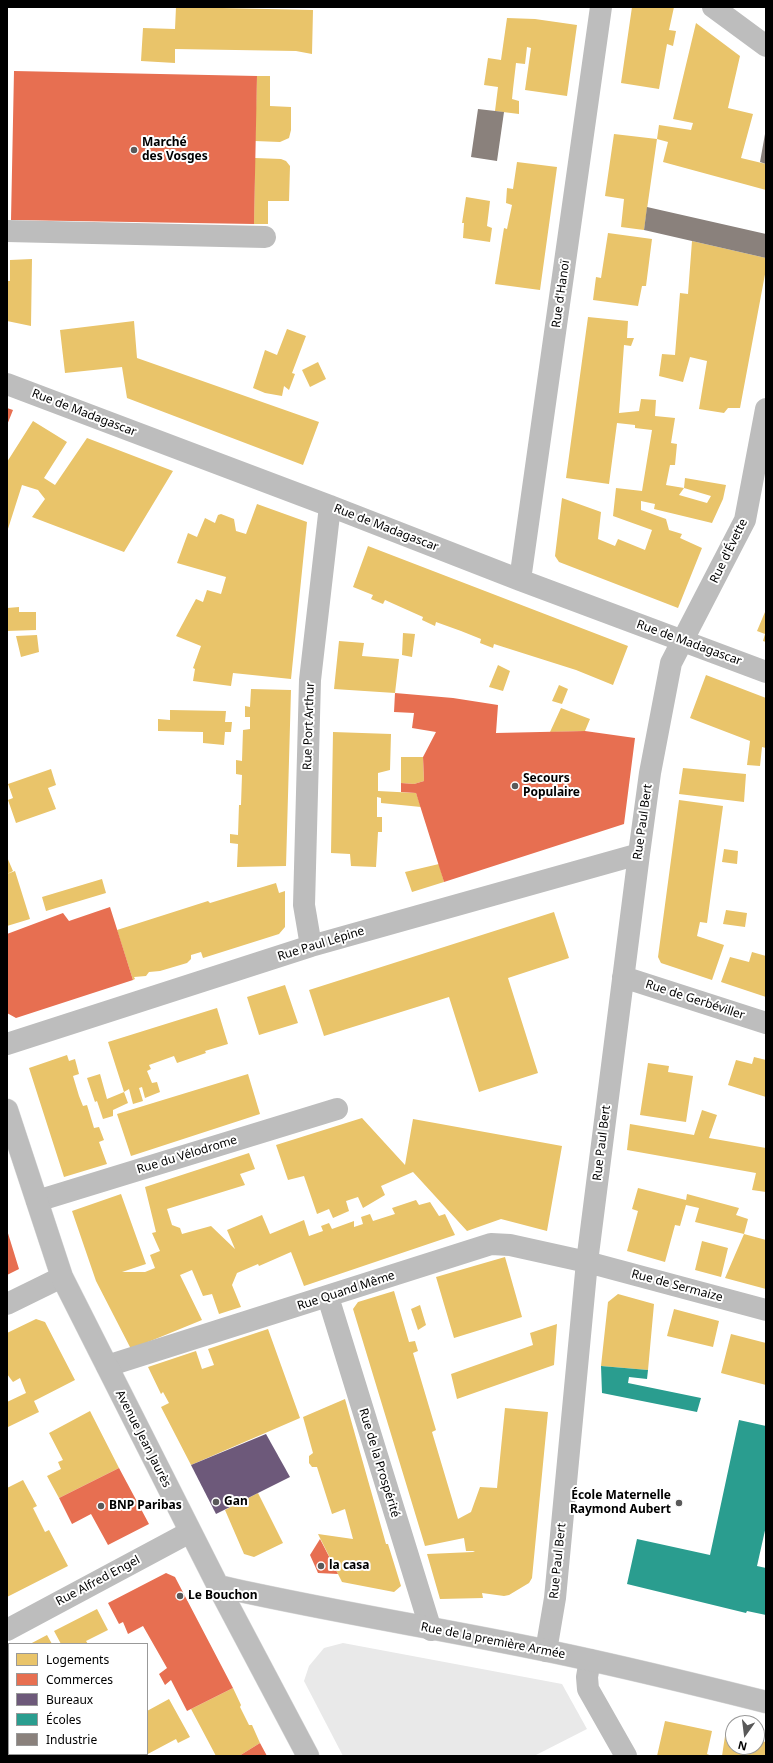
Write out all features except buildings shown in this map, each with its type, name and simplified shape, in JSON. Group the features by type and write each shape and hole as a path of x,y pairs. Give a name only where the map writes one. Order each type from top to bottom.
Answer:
{"street":[{"name":"Rue d'Hanoï","path":"520,580 601,7"},
{"path":"713,7 766,46"},
{"path":"7,231 265,237"},
{"name":"Rue de Madagascar","path":"7,384 330,506 520,580 766,672"},
{"name":"Rue d'Évette","path":"684,641 745,520 766,408"},
{"name":"Rue Port Arthur","path":"311,946 304,905 310,680 330,506"},
{"name":"Rue Paul Bert","path":"546,1651 555,1598 587,1262 650,773 671,663 684,641"},
{"name":"Rue Paul Lépine","path":"7,1044 311,946 639,854"},
{"name":"Rue de Gerbéviller","path":"623,977 766,1023"},
{"name":"Rue du Vélodrome","path":"37,1201 337,1109"},
{"name":"Avenue Jean Jaurès","path":"7,1110 62,1277 190,1532 308,1756"},
{"name":"Rue Quand Même","path":"107,1366 491,1244 510,1245 587,1262"},
{"name":"Rue de Sermaize","path":"587,1262 766,1310"},
{"path":"7,1304 62,1277"},
{"name":"Rue de la Prospérité","path":"328,1296 431,1630"},
{"name":"Rue Alfred Engel","path":"7,1630 190,1532"},
{"name":"Rue de la première Armée","path":"218,1586 289,1602 590,1660 766,1702"},
{"path":"590,1660 587,1677 588,1689 626,1756"}],"shaded area":[{"path":"343,1643 562,1684 587,1729 534,1756 343,1756 304,1681 309,1666 324,1648"}],"place":[{"name":"Marché des Vosges","path":"134,150"},
{"name":"Secours Populaire","path":"515,786"},
{"name":"Gan","path":"216,1502"},
{"name":"École Maternelle Raymond Aubert","path":"679,1503"},
{"name":"BNP Paribas","path":"101,1506"},
{"name":"la casa","path":"321,1566"},
{"name":"Le Bouchon","path":"180,1596"}]}
